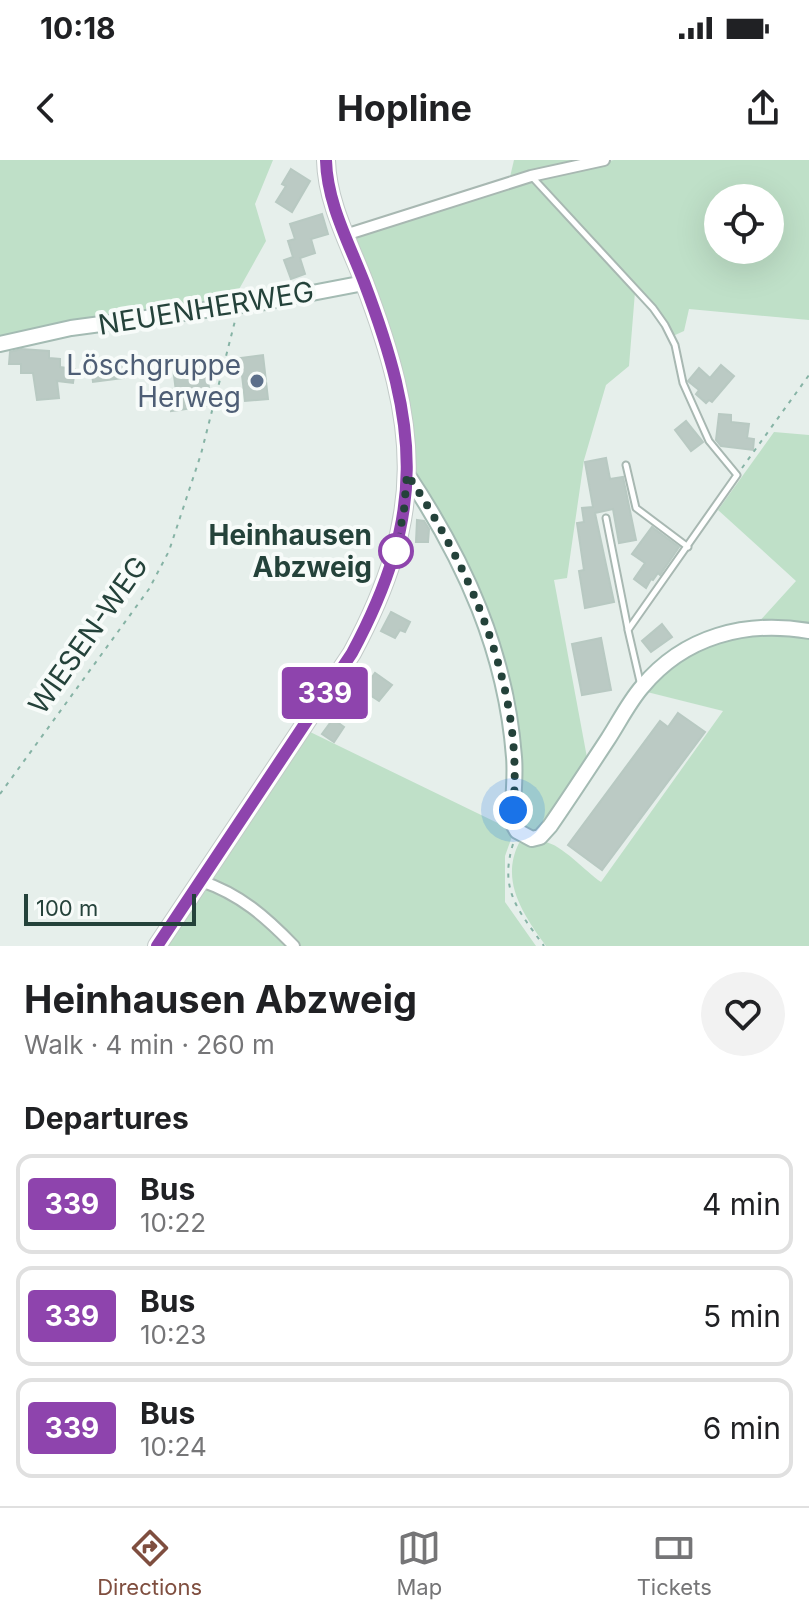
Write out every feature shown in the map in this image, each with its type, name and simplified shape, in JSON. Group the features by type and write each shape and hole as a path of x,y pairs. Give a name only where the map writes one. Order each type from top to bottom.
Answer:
{"main road":[{"path":"157,946 352,653 374,610 401,534 407,474 406,431 400,397 364,283 328,184 326,160"}],"street":[{"path":"345,235 531,176 604,160"},
{"name":"NEUENHERWEG","path":"0,344 71,328 364,283"},
{"path":"407,474 430,509 485,617 512,736 515,774 513,824 517,831 532,839 540,837 550,826 641,687 679,654 715,635 750,627 809,631"},
{"path":"201,881 241,898 294,946"}],"lane":[{"path":"531,176 653,308 665,325 675,345 683,383 709,441 737,475 628,630"},
{"path":"626,465 636,508 688,547"},
{"path":"606,518 641,687"}],"path":[{"name":"WIESEN-WEG","path":"0,794 149,589 169,551 201,454 238,304"},
{"path":"737,475 809,375"},
{"path":"517,831 507,871 508,886 516,909 544,946"}],"green space":[{"path":"0,160 273,160 255,204 266,241 233,300 66,322 0,339"},
{"path":"514,160 593,160 510,177"},
{"path":"614,160 809,160 809,320 689,309 684,331 673,336 648,299 536,176"},
{"path":"527,178 635,292 629,366 606,385 584,460 567,578 554,580 588,763 539,836 518,829 497,651 409,472 409,455 348,236"},
{"path":"774,432 809,435 809,630 757,624 796,581 718,510"},
{"path":"734,632 809,634 809,946 546,946 522,909 513,884 514,857 519,843 551,844 601,882 723,711 647,692 663,671 674,663"},
{"path":"304,729 514,831 505,856 505,902 536,946 160,946"}],"building":[{"path":"291,169 310,181 292,212 276,202 286,186 282,184"},
{"path":"322,214 328,234 311,239 315,253 300,258 305,274 291,279 284,260 293,257 288,241 295,239 290,224"},
{"path":"21,349 49,351 49,358 60,359 60,367 75,369 73,383 57,381 59,398 37,400 33,373 21,373 21,364 9,364 10,352"},
{"path":"263,355 268,399 245,401 240,358"},
{"path":"122,361 124,378 93,382 91,365"},
{"path":"206,362 210,397 207,398 208,406 171,411 169,393 176,392 173,367"},
{"path":"721,365 734,376 712,402 709,400 706,403 696,394 699,390 688,381 699,368 710,378"},
{"path":"719,414 731,415 731,422 749,424 747,438 754,439 753,450 721,446 716,440"},
{"path":"686,421 703,442 691,451 675,430"},
{"path":"606,458 610,479 623,477 636,540 619,543 613,509 595,513 614,602 585,608 579,571 584,570 577,523 584,522 582,508 593,507 585,462"},
{"path":"417,520 424,521 429,529 428,542 416,542"},
{"path":"652,527 679,547 660,575 658,573 651,579 646,588 634,579 645,563 632,554"},
{"path":"391,612 410,622 405,632 400,630 395,638 381,631"},
{"path":"662,624 672,637 651,652 642,641"},
{"path":"601,638 611,690 582,695 572,644"},
{"path":"362,670 372,677 375,673 392,685 379,701 353,684"},
{"path":"678,713 705,732 602,870 568,845 660,721 668,727"},
{"path":"333,719 344,727 334,742 322,734"}],"bus line":[{"name":"339","path":"157,946 352,653 384,586 401,534 407,474 402,408 387,349 335,208 328,184 326,160"}],"place":[{"name":"Löschgruppe Herweg","path":"257,381"},
{"name":"Heinhausen Abzweig","path":"396,551"}],"route":[{"path":"396,551 401,534 407,474 430,509 485,617 512,736 515,774 513,810"}]}
